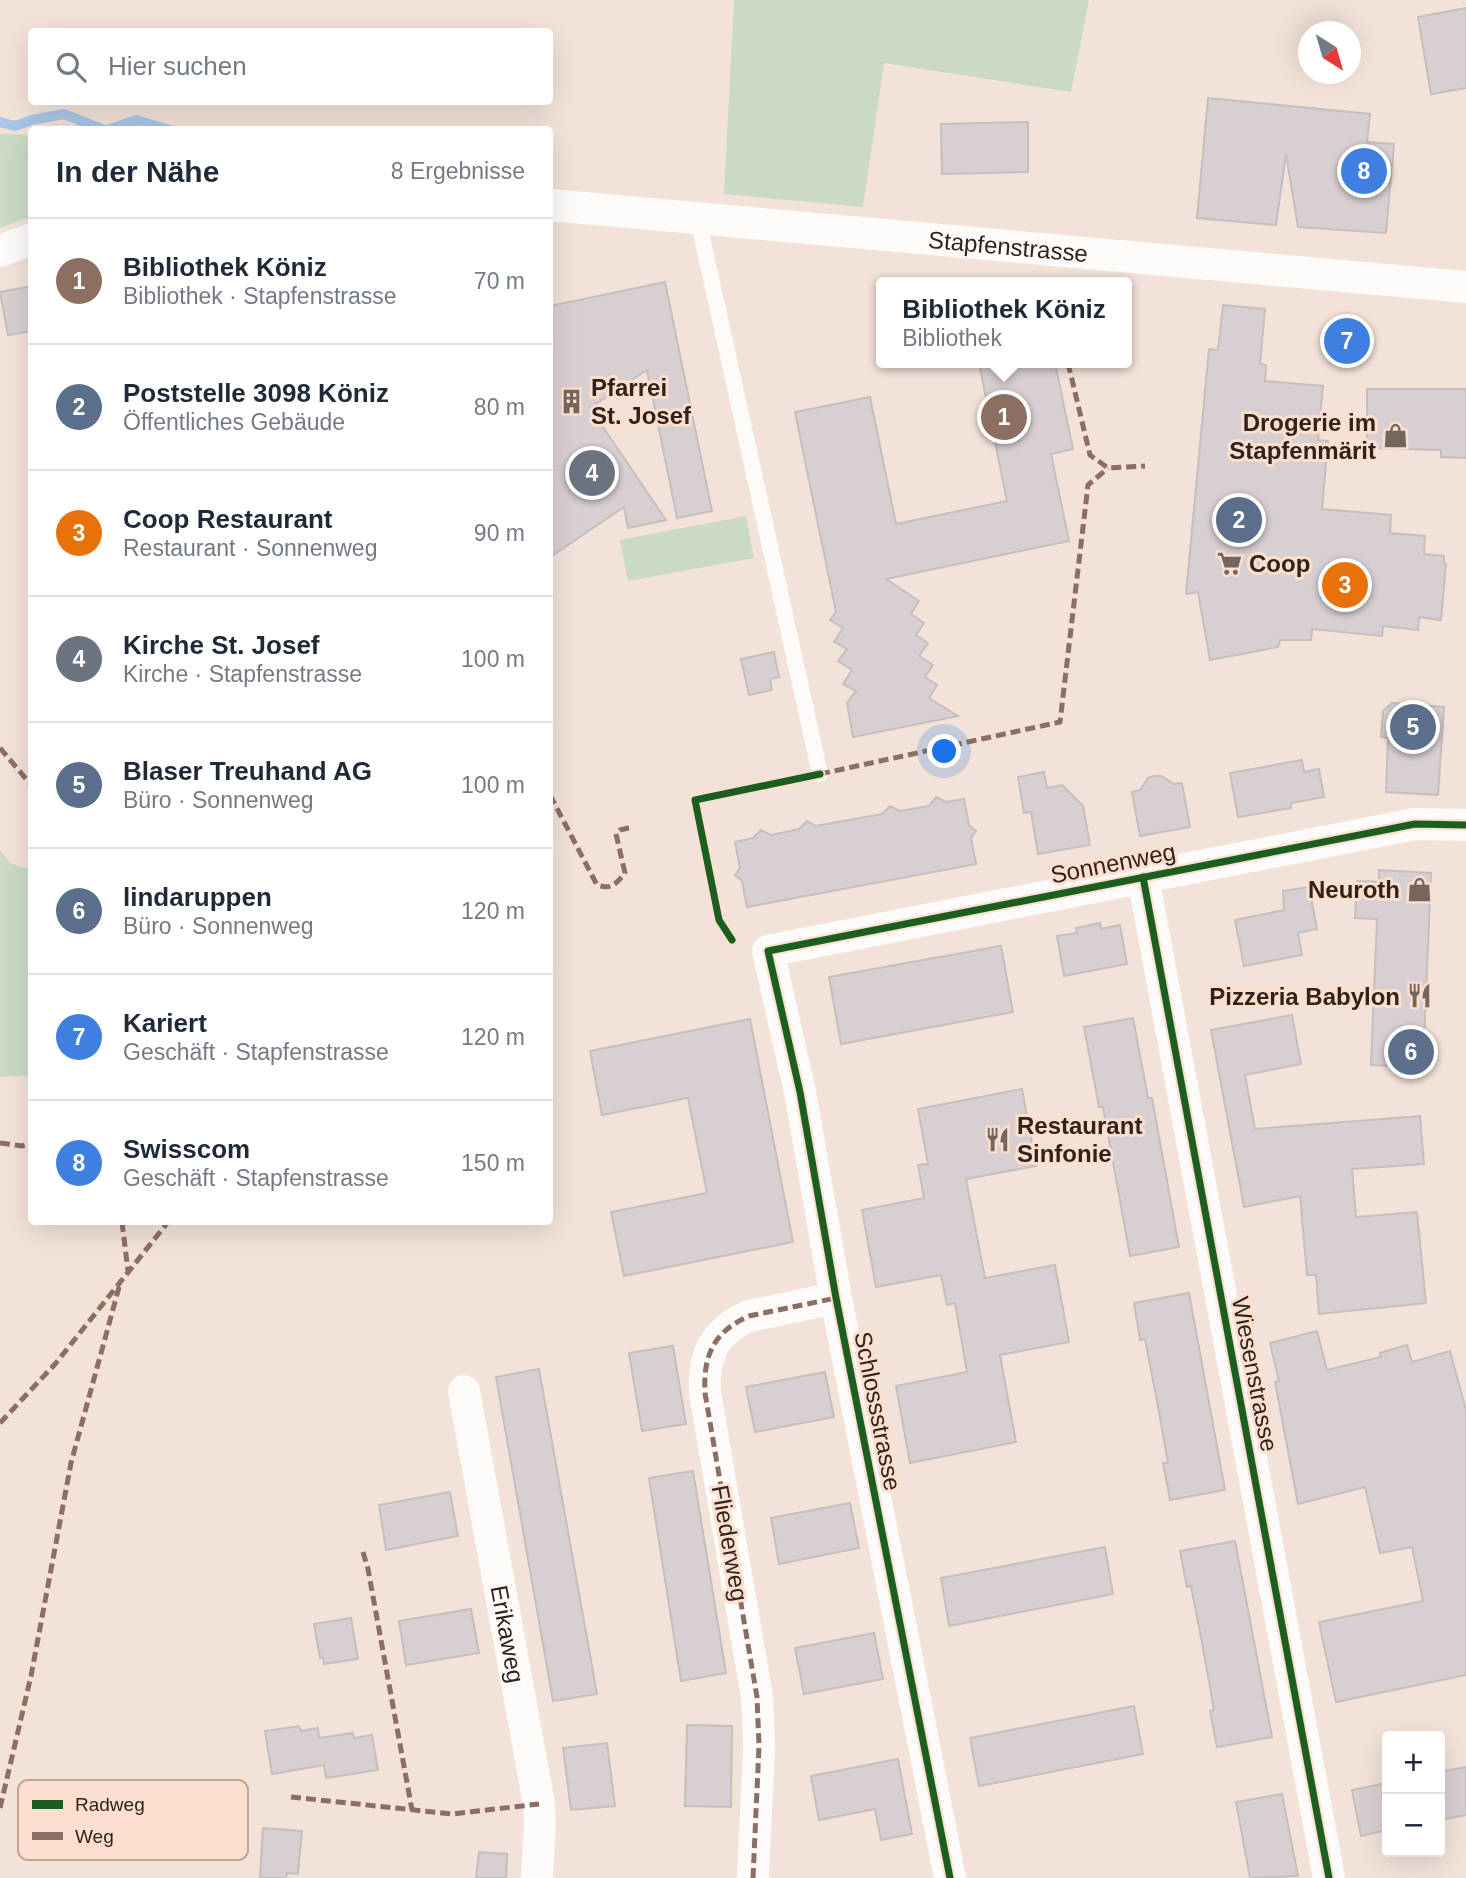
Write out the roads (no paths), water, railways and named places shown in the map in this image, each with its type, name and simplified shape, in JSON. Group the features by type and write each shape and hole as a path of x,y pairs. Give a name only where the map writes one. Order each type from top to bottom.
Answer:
{"street":[{"name":"Stapfenstrasse","path":"553,205 1466,286"},
{"path":"0,251 28,240"},
{"name":"Sonnenweg","path":"768,951 1415,824 1466,825"},
{"name":"Wiesenstrasse","path":"1143,877 1329,1878"},
{"name":"Schlossstrasse","path":"768,951 800,1092 836,1298 950,1878"},
{"name":"Fliederweg","path":"752,1878 759,1746 757,1697 705,1393 704,1372 714,1344 735,1322 749,1316 836,1298"},
{"name":"Erikaweg","path":"464,1391 539,1804 537,1878"}],"lane":[{"path":"698,219 820,774"}],"waterway":[{"path":"0,122 15,126 64,114 94,126"},
{"path":"119,126 136,120 156,126"}],"place":[{"name":"Swisscom","path":"1364,171"},
{"name":"Kariert","path":"1347,341"},
{"name":"Pfarrei St. Josef","path":"571,401"},
{"name":"Bibliothek Köniz","path":"1004,417"},
{"name":"Drogerie im Stapfenmärit","path":"1396,436"},
{"name":"Kirche St. Josef","path":"592,473"},
{"name":"Poststelle 3098 Köniz","path":"1239,520"},
{"name":"Coop","path":"1229,563"},
{"name":"Coop Restaurant","path":"1345,585"},
{"name":"Blaser Treuhand AG","path":"1413,727"},
{"name":"Neuroth","path":"1420,889"},
{"name":"Pizzeria Babylon","path":"1420,996"},
{"name":"lindaruppen","path":"1411,1052"},
{"name":"Restaurant Sinfonie","path":"997,1139"}]}
